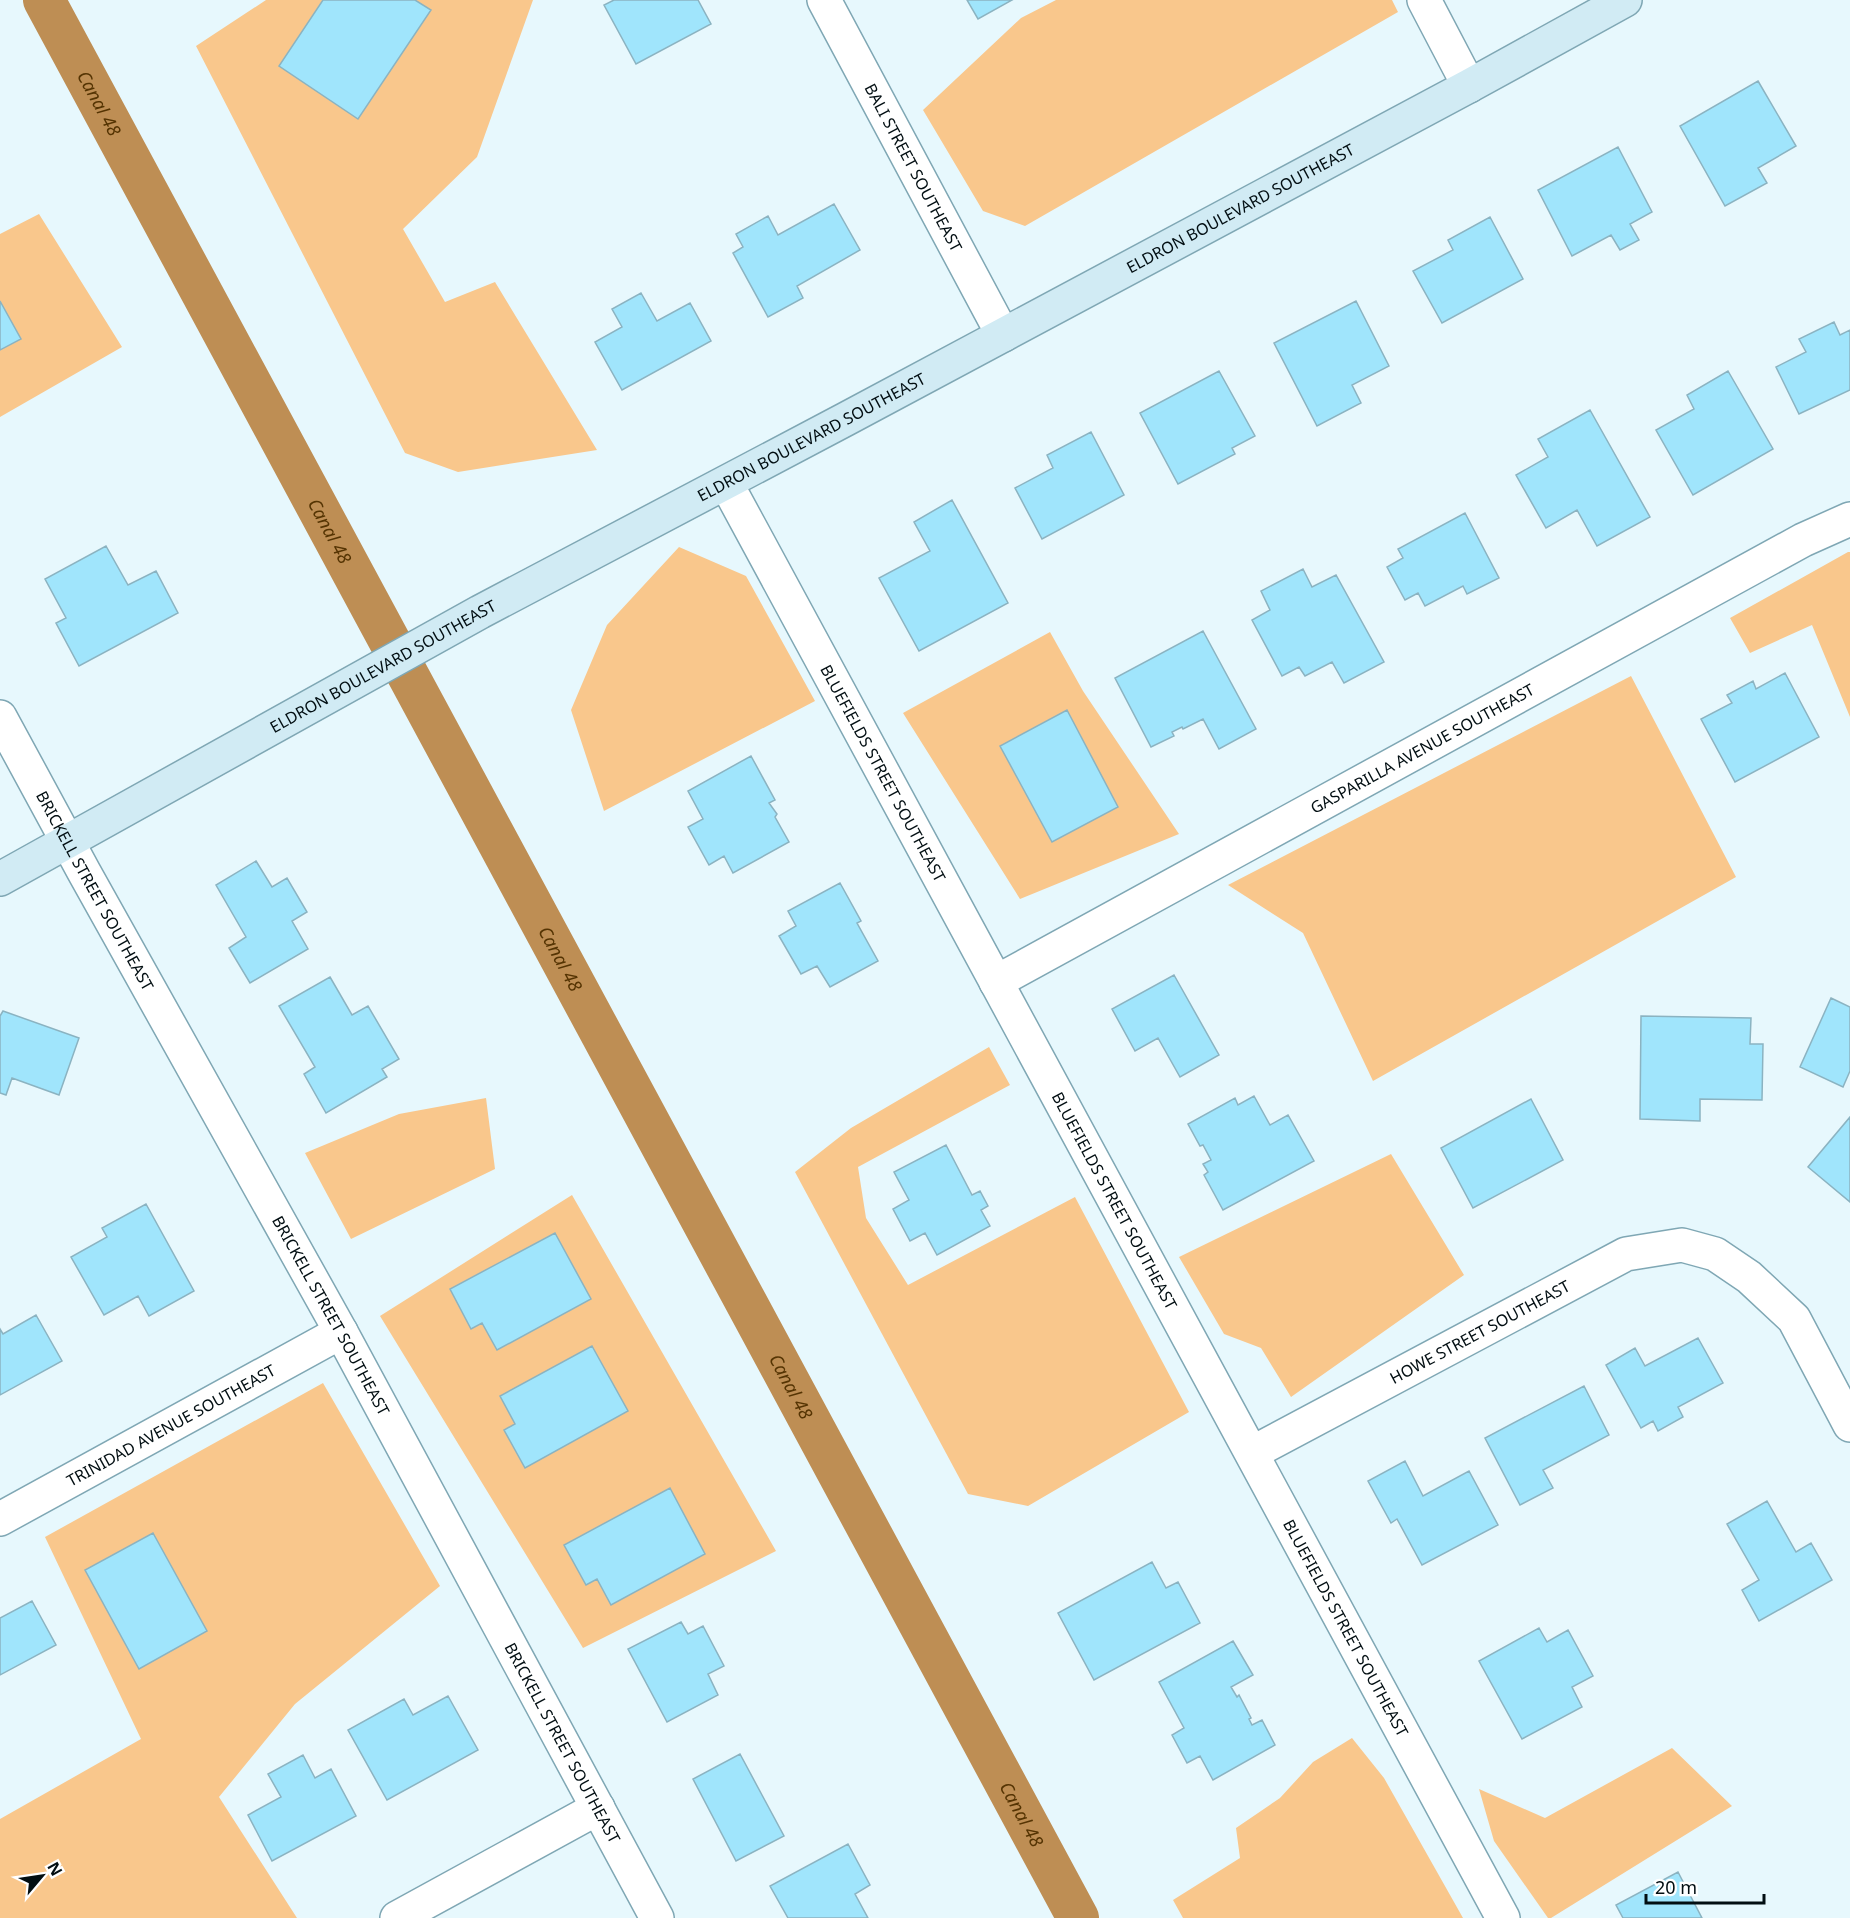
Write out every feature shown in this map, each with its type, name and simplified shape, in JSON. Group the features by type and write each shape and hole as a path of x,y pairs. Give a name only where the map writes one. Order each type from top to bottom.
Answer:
{"street":[{"name":"BALI STREET SOUTHEAST","path":"824,0 1003,335"},
{"path":"1424,0 1469,86"},
{"name":"ELDRON BOULEVARD SOUTHEAST","path":"0,879 480,612 1469,86 1625,0"},
{"name":"BLUEFIELDS STREET SOUTHEAST","path":"726,483 1503,1918"},
{"name":"GASPARILLA AVENUE SOUTHEAST","path":"996,982 1803,540 1850,519"},
{"name":"BRICKELL STREET SOUTHEAST","path":"0,717 341,1332 657,1918"},
{"name":"HOWE STREET SOUTHEAST","path":"1252,1453 1626,1254 1682,1245 1714,1254 1749,1277 1794,1319 1850,1425"},
{"name":"TRINIDAD AVENUE SOUTHEAST","path":"0,1519 341,1332"},
{"path":"397,1918 598,1808"}],"shaded area":[{"path":"266,0 533,0 477,157 403,229 445,302 495,282 597,450 458,472 405,453 196,46"},
{"path":"1056,0 1392,0 1398,12 1025,226 983,211 923,110 1021,18"},
{"path":"39,214 122,347 0,417 0,234"},
{"path":"679,547 746,576 815,701 604,811 571,710 607,625"},
{"path":"1850,552 1850,717 1812,625 1750,653 1730,618"},
{"path":"1050,632 1083,691 1179,834 1020,899 903,713"},
{"path":"1631,676 1736,877 1373,1081 1303,933 1228,885"},
{"path":"989,1047 1010,1085 858,1167 866,1218 908,1285 1075,1197 1189,1412 1028,1506 968,1494 795,1172 851,1128"},
{"path":"486,1098 495,1169 351,1239 305,1153 399,1114"},
{"path":"1391,1154 1464,1275 1291,1397 1261,1348 1224,1334 1179,1257"},
{"path":"572,1195 776,1551 583,1648 380,1316"},
{"path":"323,1383 440,1586 295,1704 219,1797 297,1918 0,1918 0,1819 141,1739 45,1537"},
{"path":"1352,1738 1384,1778 1463,1918 1183,1918 1173,1900 1240,1858 1236,1828 1280,1798 1313,1762"},
{"path":"1672,1748 1732,1806 1548,1918 1494,1841 1479,1789 1545,1818"}],"building":[{"path":"323,0 415,0 431,10 358,119 279,66"},
{"path":"614,0 698,0 711,24 636,64 604,5"},
{"path":"967,0 1012,0 978,19"},
{"path":"1758,81 1796,146 1758,168 1767,183 1725,206 1680,126"},
{"path":"1618,147 1652,212 1630,224 1639,240 1620,250 1611,235 1572,256 1538,190"},
{"path":"834,204 860,250 797,286 803,298 768,317 733,253 743,247 736,234 768,216 778,235"},
{"path":"1490,217 1523,279 1442,323 1413,271 1453,250 1448,240"},
{"path":"641,293 657,321 690,303 711,341 622,390 595,342 622,327 612,309"},
{"path":"0,301 21,339 0,350"},
{"path":"1356,301 1389,366 1352,385 1361,403 1317,426 1274,343"},
{"path":"1834,322 1840,335 1850,330 1850,390 1799,414 1776,367 1806,352 1799,339"},
{"path":"1219,371 1255,436 1232,448 1235,454 1178,484 1140,413"},
{"path":"1728,371 1773,449 1693,495 1656,430 1694,409 1687,395"},
{"path":"1590,410 1650,517 1597,546 1577,510 1546,528 1516,475 1548,457 1538,439"},
{"path":"1091,432 1124,495 1042,539 1015,488 1053,468 1047,455"},
{"path":"952,500 1008,603 919,651 879,578 930,551 914,522"},
{"path":"1465,513 1499,578 1467,594 1463,586 1425,606 1418,593 1405,600 1387,567 1403,558 1398,549"},
{"path":"106,546 128,585 156,571 178,613 79,666 56,623 66,618 45,579"},
{"path":"1303,569 1312,587 1336,575 1384,662 1344,683 1332,662 1305,676 1299,667 1282,676 1252,620 1270,610 1261,591"},
{"path":"1203,631 1256,729 1219,749 1203,719 1172,732 1174,736 1151,747 1115,678"},
{"path":"1785,673 1819,737 1735,782 1701,719 1732,703 1727,695 1753,681 1756,689"},
{"path":"1067,710 1118,807 1052,842 1000,746"},
{"path":"751,756 775,800 769,803 777,814 775,817 789,842 733,873 724,856 709,865 688,827 703,819 688,791"},
{"path":"256,861 272,887 287,878 307,912 292,921 308,949 250,983 229,948 246,937 216,885"},
{"path":"840,883 861,921 857,923 878,961 830,987 817,966 801,974 779,936 796,926 788,911"},
{"path":"1174,975 1219,1055 1180,1077 1158,1038 1135,1051 1112,1009"},
{"path":"330,977 352,1015 368,1006 399,1059 382,1069 387,1077 326,1113 304,1074 315,1067 279,1006"},
{"path":"1831,998 1850,1007 1850,1071 1843,1087 1800,1067"},
{"path":"3,1011 79,1038 59,1095 12,1078 6,1095 0,1093 0,1016"},
{"path":"1641,1016 1751,1018 1750,1044 1763,1044 1762,1100 1700,1099 1700,1121 1640,1119"},
{"path":"1254,1096 1270,1125 1288,1115 1314,1161 1223,1210 1204,1175 1208,1172 1203,1164 1211,1160 1188,1124 1235,1098 1238,1105"},
{"path":"1531,1099 1563,1160 1473,1208 1441,1148"},
{"path":"1850,1117 1850,1202 1808,1167"},
{"path":"946,1145 972,1195 980,1191 988,1206 981,1210 990,1226 937,1255 925,1233 910,1241 893,1209 909,1200 894,1172"},
{"path":"146,1204 194,1291 149,1316 138,1296 104,1315 71,1257 107,1237 102,1228"},
{"path":"555,1233 591,1299 497,1350 482,1323 471,1329 450,1289"},
{"path":"36,1315 62,1361 0,1395 0,1329 3,1334"},
{"path":"1698,1338 1723,1383 1678,1407 1683,1417 1658,1431 1653,1421 1641,1428 1606,1365 1635,1348 1645,1366"},
{"path":"592,1346 628,1411 525,1468 504,1430 515,1424 500,1396"},
{"path":"1584,1386 1609,1435 1543,1470 1553,1488 1520,1505 1485,1438"},
{"path":"1405,1461 1423,1496 1469,1471 1498,1525 1422,1565 1397,1519 1391,1523 1368,1481"},
{"path":"670,1488 705,1554 611,1605 597,1579 586,1585 564,1545"},
{"path":"1767,1501 1796,1552 1811,1543 1832,1580 1759,1621 1742,1590 1759,1580 1727,1524"},
{"path":"153,1533 207,1631 139,1669 85,1570"},
{"path":"1152,1562 1166,1588 1178,1582 1200,1623 1094,1680 1058,1613"},
{"path":"32,1601 56,1645 0,1675 0,1618"},
{"path":"681,1622 688,1634 703,1626 724,1666 708,1674 718,1695 667,1722 628,1649"},
{"path":"1539,1628 1547,1642 1568,1630 1593,1676 1572,1687 1582,1707 1522,1739 1479,1661"},
{"path":"1233,1641 1253,1675 1231,1687 1237,1697 1239,1695 1251,1718 1249,1719 1252,1725 1262,1720 1275,1745 1213,1780 1200,1756 1187,1763 1172,1735 1184,1728 1159,1682"},
{"path":"448,1696 478,1750 387,1800 348,1730 404,1699 413,1715"},
{"path":"740,1754 784,1836 736,1861 693,1779"},
{"path":"303,1755 315,1778 331,1769 356,1816 272,1861 248,1815 281,1797 268,1774"},
{"path":"848,1844 870,1885 855,1894 868,1918 788,1918 770,1886"},
{"path":"1678,1872 1702,1918 1623,1918 1616,1905"}],"waterway":[{"name":"Canal 48","path":"44,0 1078,1918"}]}
